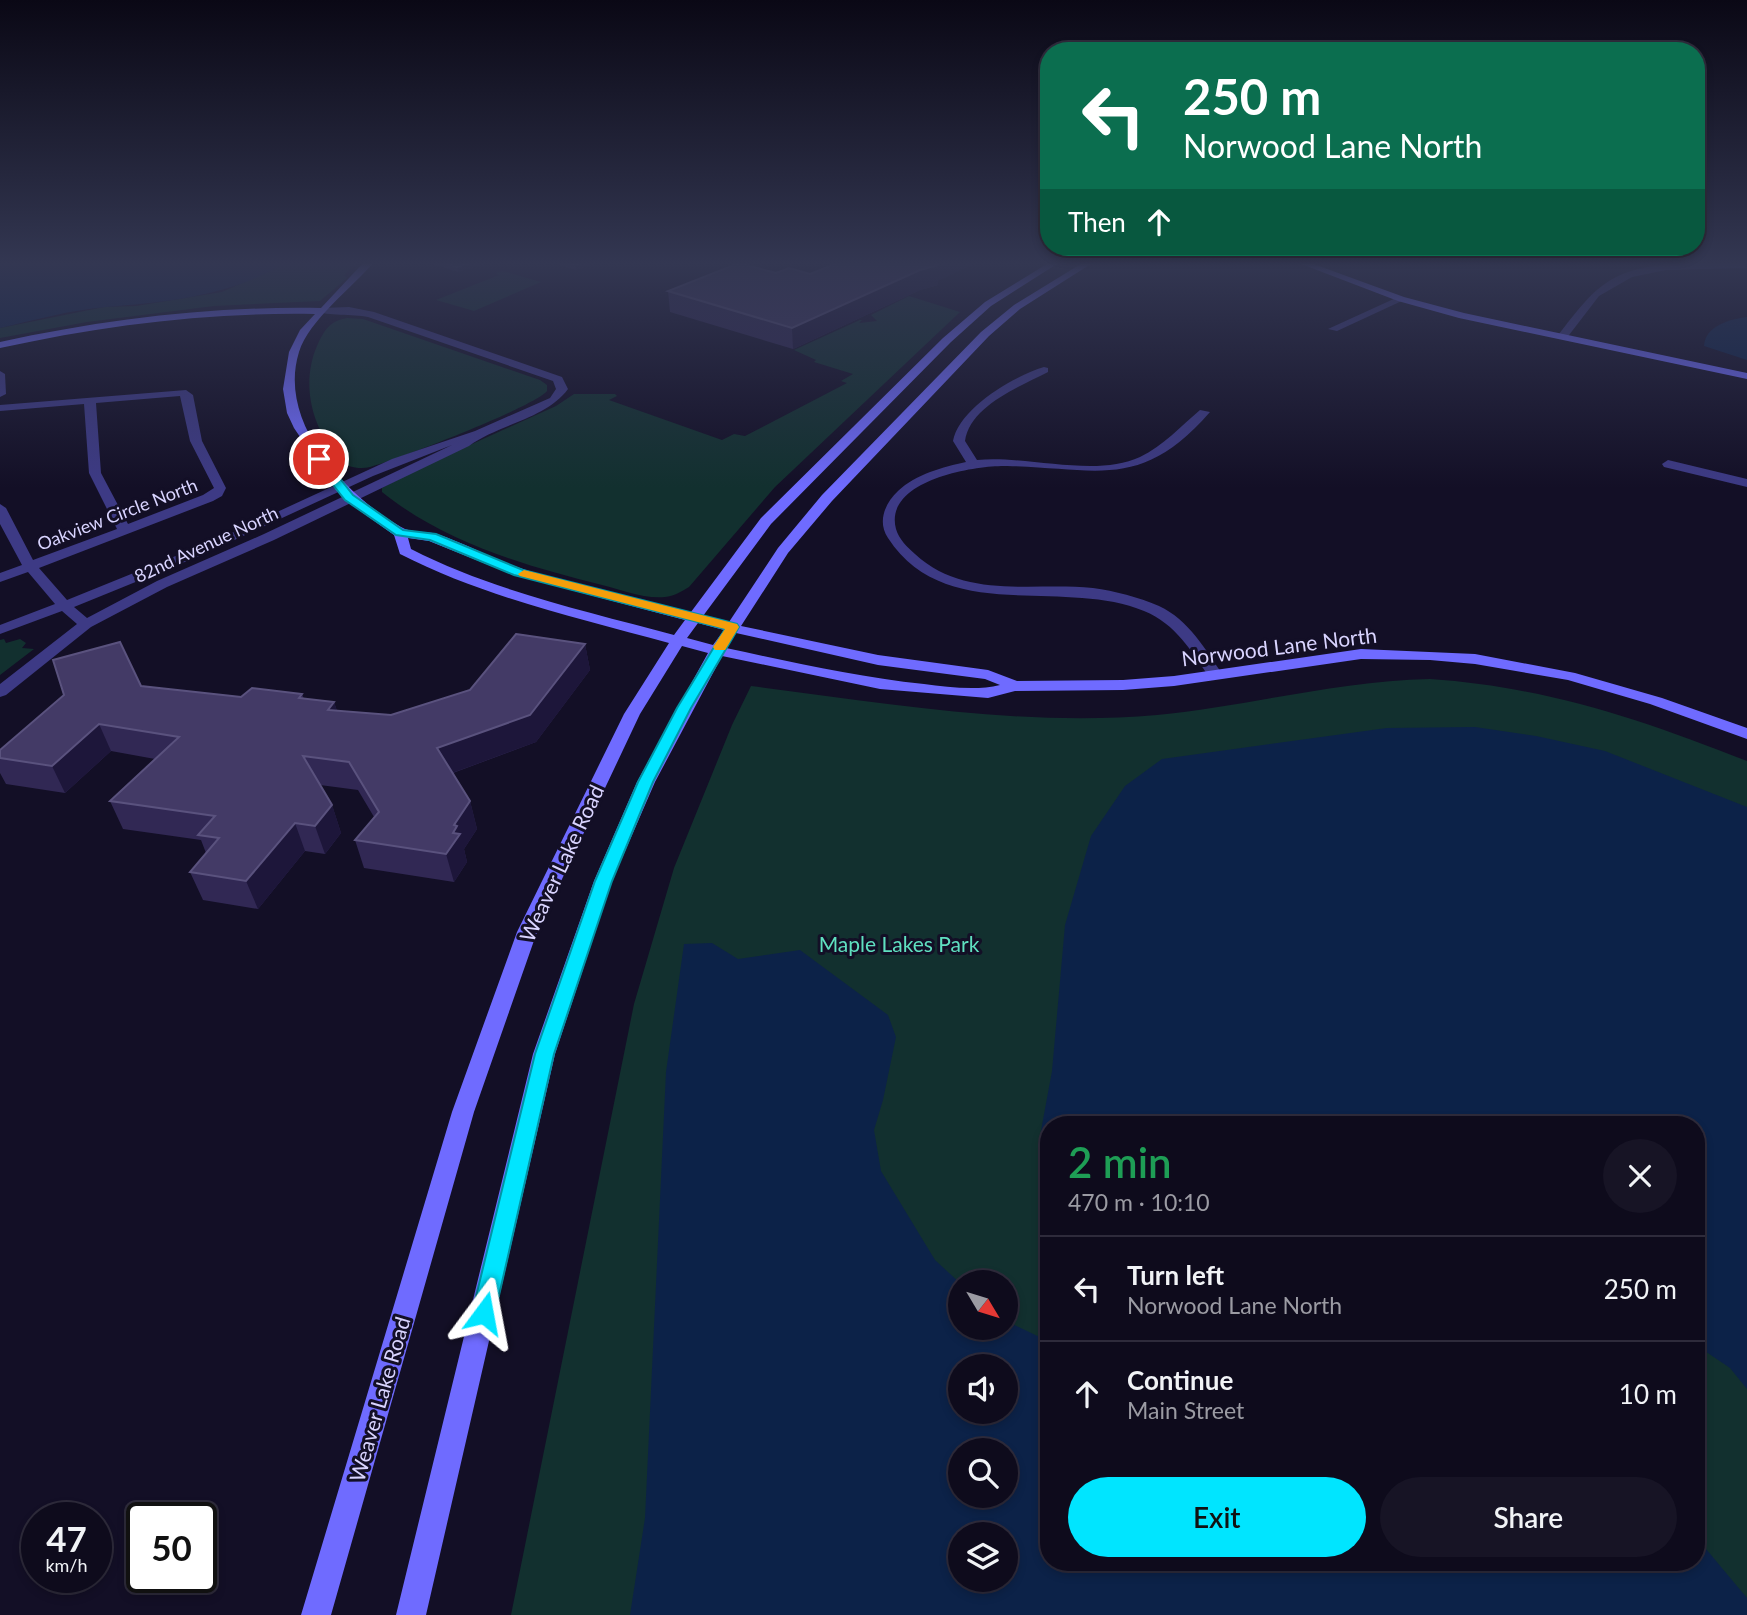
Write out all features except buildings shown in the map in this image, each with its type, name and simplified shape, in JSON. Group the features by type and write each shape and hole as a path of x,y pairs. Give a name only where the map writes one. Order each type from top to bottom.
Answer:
{"street":[{"path":"0,345 40,337"},
{"path":"301,337 291,365 289,389 299,428 345,492 400,533"},
{"name":"82nd Avenue North","path":"0,630 465,443 479,433 554,400 562,389 558,379 439,337"},
{"name":"Weaver Lake Road","path":"316,1615 463,1112 527,932 632,714 678,640 766,521 952,337"},
{"name":"Weaver Lake Road","path":"411,1615 544,1054 603,881 646,782 717,651 783,551 827,498 982,337"},
{"path":"1564,337 1747,376"},
{"path":"974,464 960,443 960,434 967,423 987,402 1044,370"},
{"name":"Oakview Circle North","path":"0,408 182,391 187,395 196,441 220,488 218,493 0,578"},
{"path":"91,398 89,407 95,473 124,530"},
{"path":"1205,412 1143,460 1129,465 1110,468 1014,461 974,464 939,472 896,498 890,511 888,527 897,545 911,559 938,574 993,590 1090,592 1126,599 1158,611 1182,628 1215,675"},
{"path":"1668,464 1747,483"},
{"name":"82nd Avenue North","path":"0,692 86,624 345,492"},
{"path":"0,508 29,568 62,606 86,624"},
{"name":"Norwood Lane North","path":"1015,685 988,675 830,651 694,618 519,572 432,537 400,533 405,551 448,573 491,588 717,651 880,684 988,693 1015,685 1124,685 1361,654 1475,659 1610,686 1747,734"}],"green space":[{"path":"322,337 416,337 540,380 547,385 547,391 518,409 407,454 367,468 348,466 326,441 313,411 309,378"},
{"path":"822,337 933,337 775,487 689,587 674,595 641,595 573,578 486,550 432,525 382,492 382,488 428,464 556,406 574,394 615,394 617,396 609,400 722,440 734,434 745,436 847,383 841,381 853,374 814,362 816,360 794,350"},
{"path":"4,639 6,643 20,639 26,643 22,648 34,649 0,675 0,640"},
{"name":"Maple Lakes Park","path":"1430,679 1513,689 1592,707 1747,761 1747,1615 511,1615 634,1004 674,868 732,725 751,686 903,706 1055,718 1157,715 1327,689"}],"water":[{"path":"1747,337 1747,360 1704,346 1705,339"},
{"path":"1475,727 1536,736 1605,751 1747,807 1747,1389 1730,1368 1705,1351 1705,1116 1044,1116 1052,1071 1065,925 1091,836 1125,786 1162,759 1387,728"},
{"path":"712,943 738,959 800,950 888,1015 896,1037 874,1130 881,1171 935,1260 948,1272 948,1340 1018,1340 1018,1327 1040,1337 1040,1571 1705,1571 1705,1548 1747,1598 1747,1615 630,1615 645,1518 666,1072 684,944"}],"slow traffic":[{"path":"524,574 733,627 720,647"}],"route":[{"path":"319,459 349,497 400,533 432,537 519,572 592,593 733,627 684,708 646,782 603,881 544,1054 484,1313"}]}
